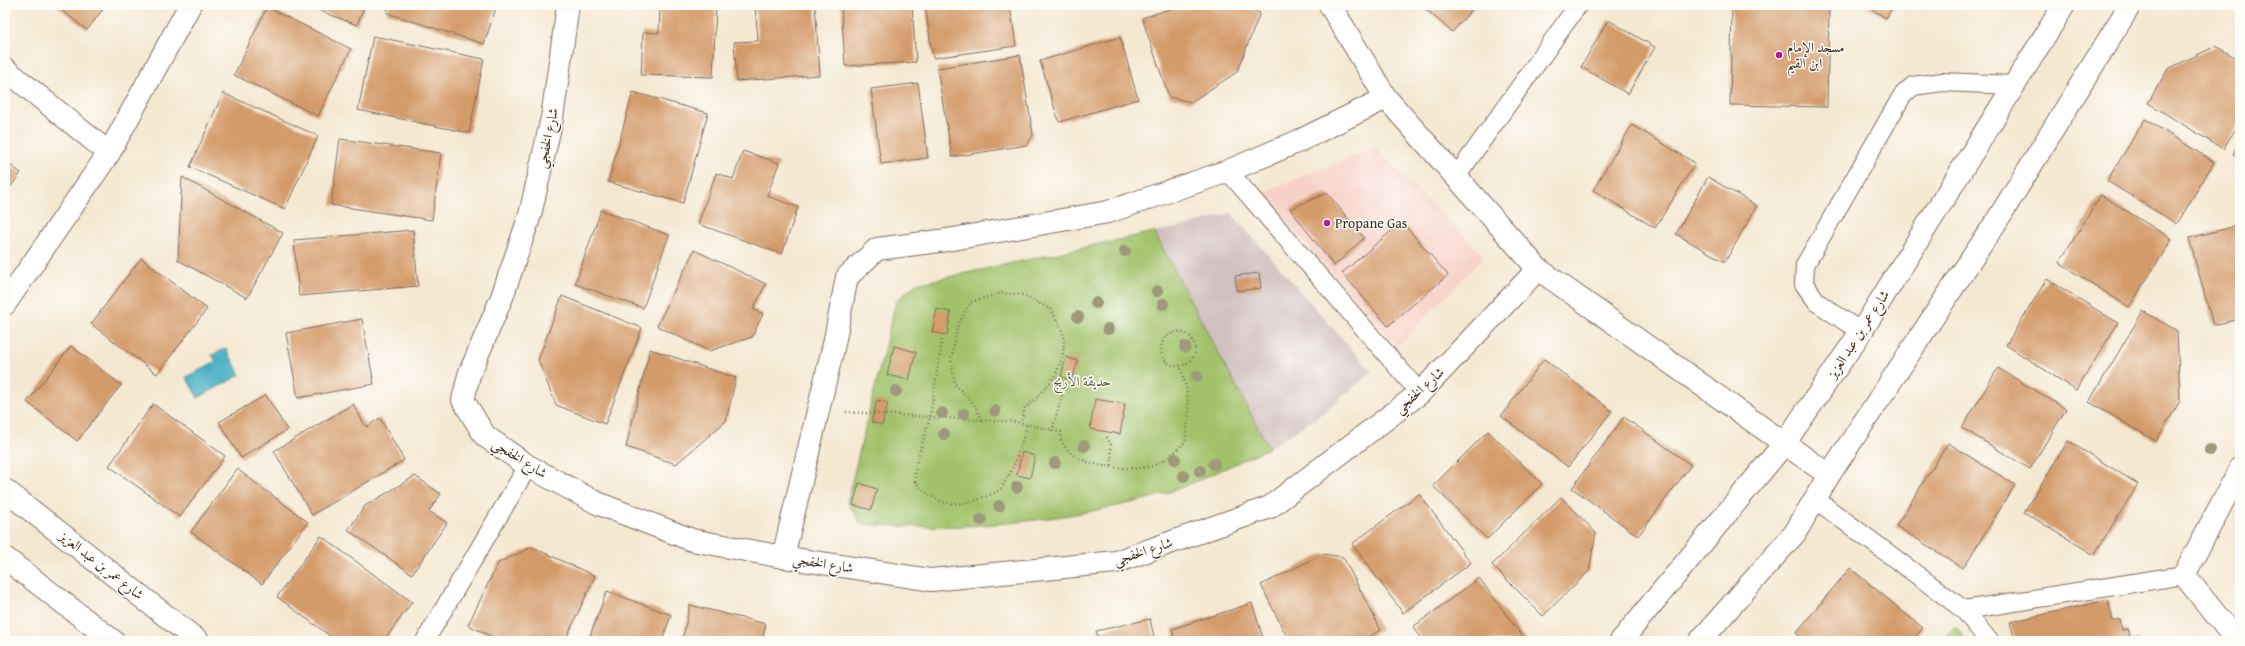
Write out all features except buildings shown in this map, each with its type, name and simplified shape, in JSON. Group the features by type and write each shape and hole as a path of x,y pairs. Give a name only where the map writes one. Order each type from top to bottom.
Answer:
{"street":[{"path":"5,304 109,153 190,5"},
{"name":"شارع الخفجي","path":"568,5 552,118 530,215 502,297 469,375 463,400 485,436 528,466 597,503 692,540 783,557 931,580 1116,562 1270,507 1420,393 1538,269"},
{"path":"1330,5 1386,98 1538,269 1829,475"},
{"name":"شارع عمر بن عبد العزيز","path":"1621,641 1784,444 1861,332 2064,5"},
{"path":"1700,641 1795,533 1829,475 1996,222 2130,5"},
{"path":"5,69 109,153"},
{"path":"783,557 818,411 847,276 877,249 947,240 1108,212 1228,172 1299,141 1386,98"},
{"path":"2237,641 2184,575 2240,469"},
{"name":"شارع عمر بن عبد العزيز","path":"5,490 198,641"},
{"path":"5,558 113,641"}],"lane":[{"path":"1456,178 1578,5"},
{"path":"1861,332 1818,303 1804,284 1805,265 1902,96 1913,86 1942,82 2014,85"},
{"path":"1228,172 1420,393"},
{"path":"425,641 528,466"},
{"path":"1815,499 1964,610 1989,641"},
{"path":"1964,610 2184,575"}],"path":[{"path":"982,420 974,404 955,384 951,359 958,325 971,302 1001,293 1023,295 1052,310 1064,335 1063,356 1055,376 1036,399 1025,408 1021,422"},
{"path":"1174,332 1185,333 1190,337 1195,346 1195,352 1190,361 1180,365 1169,363 1165,359 1161,349 1165,338 1174,332"},
{"path":"942,340 930,417 916,464 915,482 928,496 946,504 972,502 999,491 1015,466 1027,424"},
{"path":"818,411 1021,422 1052,431 1061,432 1060,441 1072,455 1086,462 1112,467 1139,468 1156,465 1185,442 1190,415 1187,387 1180,365"},
{"path":"1052,431 1065,384"},
{"path":"1107,437 1111,445 1112,467"}],"shaded area":[{"path":"1375,148 1484,256 1398,346 1260,193"},
{"path":"1231,213 1372,372 1319,416 1269,448 1154,232 1187,226"}],"green space":[{"name":"حديقة الأريج","path":"1154,232 1269,448 1167,493 1087,512 1030,521 974,526 918,527 861,524 847,502 896,301 916,284"},
{"path":"1955,626 1967,641 1943,641"}],"water":[{"path":"226,348 240,375 198,398 186,377 216,361 212,355"}],"place":[{"name":"مسجد الإمام ابن القيم","path":"1779,55"},
{"name":"Propane Gas","path":"1327,223"}]}
